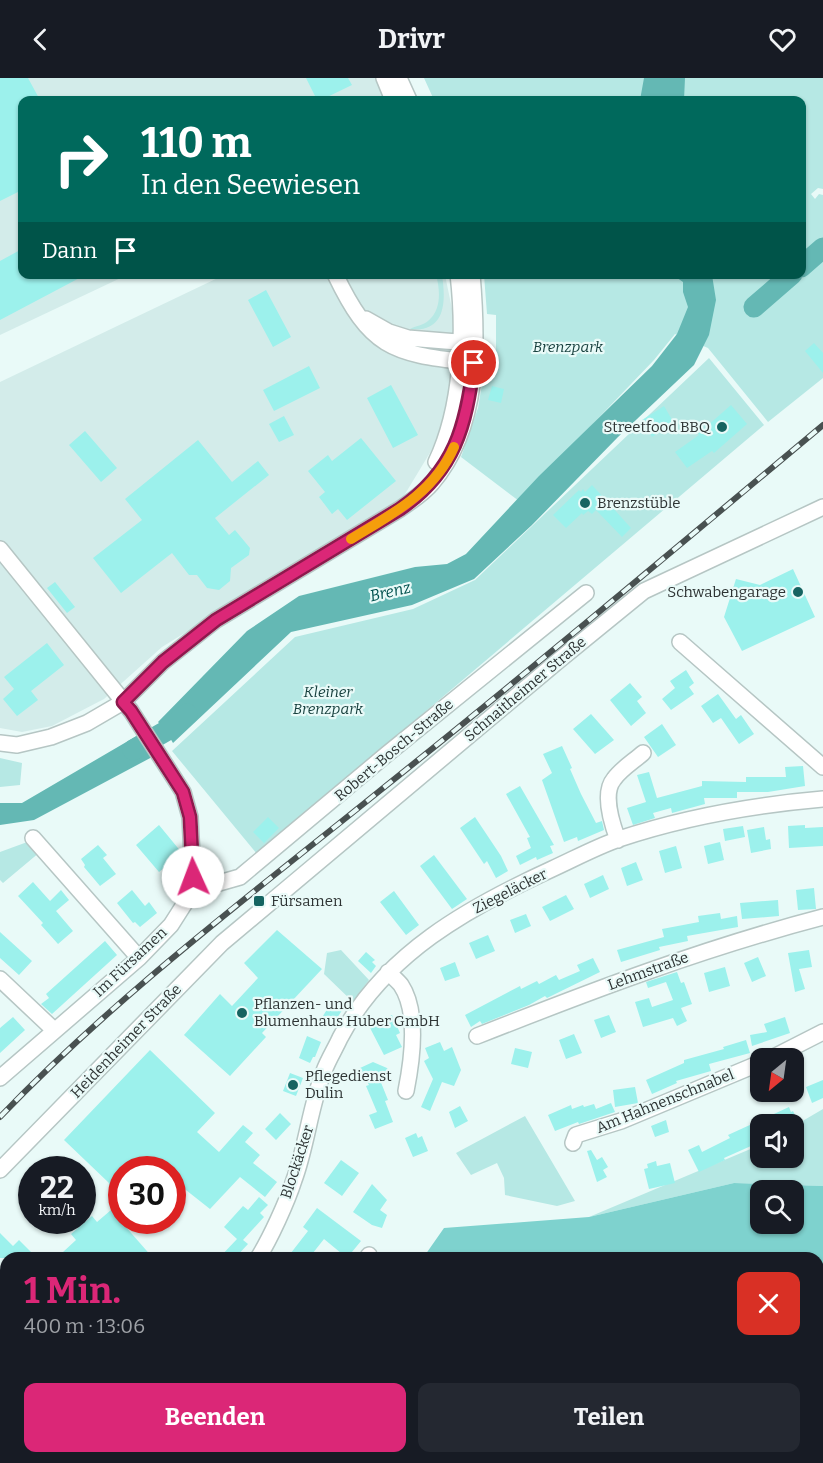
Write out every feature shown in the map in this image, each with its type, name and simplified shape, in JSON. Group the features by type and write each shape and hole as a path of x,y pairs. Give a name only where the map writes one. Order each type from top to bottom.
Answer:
{"street":[{"path":"384,78 391,96"},
{"path":"399,78 407,96"},
{"path":"337,279 358,315 374,334 397,350 467,362"},
{"path":"459,279 469,343"},
{"path":"0,743 17,745 51,737 87,723 123,702 163,662 216,620 400,509 433,482 452,453 465,415 472,279"},
{"path":"358,315 399,336 469,343"},
{"name":"Schnaitheimer Straße","path":"255,914 644,591 823,507"},
{"name":"Im Fürsamen","path":"0,549 123,702 183,792 190,817 193,877 185,903 171,925 139,958 0,1078"},
{"name":"Robert-Bosch-Straße","path":"193,877 219,883 240,877 387,754 586,593"},
{"path":"681,642 823,767"},
{"path":"618,840 609,808 609,791 612,780 643,753"},
{"name":"Ziegeläcker","path":"408,953 448,924 494,896 618,840 662,827 764,804 823,799"},
{"path":"33,838 139,958"},
{"name":"Heidenheimer Straße","path":"0,1170 151,1013 255,914"},
{"name":"Lehmstraße","path":"477,1036 658,966 714,947 823,917"},
{"name":"Blockäcker","path":"261,1252 294,1180 324,1071 341,1036 358,1009 388,972 408,953"},
{"path":"388,972 401,986 410,1009 411,1064 406,1091"},
{"path":"0,979 54,1030"},
{"path":"792,1048 823,1032"},
{"name":"Am Hahnenschnabel","path":"573,1143 576,1135 621,1121 750,1067"}],"shaded area":[{"path":"0,78 375,78 383,96 18,96 18,279 119,279 0,335"},
{"path":"216,279 446,279 457,333 451,404 431,451 402,499 162,647 104,699 52,726 22,732 0,728 0,382"},
{"path":"734,1183 750,1184 750,1234 804,1234 804,1185 823,1186 823,1252 427,1252 444,1228 589,1217"}],"green space":[{"name":"Brenzpark","path":"424,78 823,78 823,189 818,188 811,194 815,199 819,194 823,195 823,378 768,422 708,348 675,334 654,360 519,501 461,457 478,408 484,372 496,372 496,315 487,314 484,279 806,279 806,96 432,96"},
{"path":"437,279 442,279 443,305 437,321 422,329 410,329 433,316 438,305"},
{"name":"Kleiner Brenzpark","path":"709,358 764,425 257,854 172,751 295,637 413,609 475,580"},
{"path":"0,758 22,763 20,785 0,787"},
{"path":"30,841 40,852 3,883 0,880 0,852"},
{"path":"341,950 369,980 353,1002 324,974 327,953"},
{"path":"823,1109 823,1186 804,1185 804,1180 750,1180 750,1184 734,1183 589,1217 750,1149 750,1168 804,1168 804,1120"},
{"path":"525,1116 575,1201 557,1206 505,1195 504,1178 497,1163 471,1175 456,1153"}],"water":[{"path":"644,78 685,78 684,96 641,96"},
{"path":"679,279 713,279 716,300 709,335 694,365 474,579 412,605 291,632 173,743 158,722 247,631 299,596 415,567 447,564 466,554 539,476 652,366 677,334 688,307 683,292 683,282"},
{"path":"140,734 154,756 34,820 0,825 0,803 22,803"}],"building":[{"path":"0,78 28,78 38,96 18,96 18,192 0,201"},
{"path":"306,78 348,78 352,85 329,96 315,96"},
{"path":"18,251 18,279 78,279 0,320 0,261"},
{"path":"266,290 291,337 273,347 248,300"},
{"path":"814,343 823,353 823,373 805,351"},
{"path":"309,366 320,388 274,411 263,390"},
{"path":"391,385 418,435 393,448 367,398"},
{"path":"492,386 504,389 501,403 488,400"},
{"path":"731,405 747,424 714,453 712,451 687,468 675,452 699,435"},
{"path":"664,406 674,423 652,437 642,420"},
{"path":"284,416 294,435 279,442 269,424"},
{"path":"85,431 117,468 101,482 69,445"},
{"path":"361,438 396,481 347,520 338,509 332,514 319,497 325,492 308,471 328,455 332,461"},
{"path":"198,440 232,482 258,461 269,475 215,518 229,535 235,530 250,548 249,555 231,568 230,581 219,590 207,588 197,575 189,575 172,553 121,593 93,558 142,520 125,499"},
{"path":"592,485 631,528 622,537 596,510 592,514 588,511 583,515 582,513 566,528 553,515 579,490 581,492 583,489 585,492"},
{"path":"793,569 815,617 742,651 724,617 736,579 760,585"},
{"path":"55,582 75,607 67,613 47,588"},
{"path":"47,643 64,665 31,691 38,700 17,716 3,699 14,689 4,677"},
{"path":"686,670 694,683 689,687 694,694 671,710 662,699 675,688 670,681"},
{"path":"630,683 642,697 637,701 646,713 631,726 610,700"},
{"path":"718,694 736,719 741,715 754,734 739,744 721,718 713,723 701,706"},
{"path":"591,714 614,740 595,754 573,729"},
{"path":"662,724 676,745 658,757 644,737"},
{"path":"562,746 581,794 596,823 602,821 604,830 578,841 577,837 564,842 542,780 552,773 543,754"},
{"path":"803,766 805,786 768,792 737,792 737,798 704,798 705,804 672,813 671,808 653,813 655,818 633,825 627,808 646,802 637,775 649,772 657,798 702,786 702,781 746,782 746,777 786,777 785,767"},
{"path":"520,786 554,845 550,846 553,853 537,860 536,857 520,865 516,856 531,848 527,838 530,837 506,794"},
{"path":"268,817 279,828 264,843 253,832"},
{"path":"475,817 501,856 508,871 496,878 487,861 484,864 460,828"},
{"path":"159,825 182,853 159,872 136,845"},
{"path":"805,825 805,828 823,827 823,846 789,848 788,826"},
{"path":"743,826 745,837 725,841 723,829"},
{"path":"764,827 766,840 770,839 771,849 751,853 747,830"},
{"path":"720,842 724,860 708,864 704,846"},
{"path":"98,845 107,855 103,858 116,874 100,886 84,867 81,859"},
{"path":"676,846 682,868 665,873 659,851"},
{"path":"434,855 467,899 452,909 420,866"},
{"path":"636,862 643,880 627,886 621,868"},
{"path":"603,875 609,889 590,898 584,884"},
{"path":"33,882 50,901 61,890 69,900 56,911 73,931 58,944 41,925 43,923 18,896"},
{"path":"814,888 816,909 798,910 796,890"},
{"path":"132,890 145,906 149,902 157,913 140,927 135,922 133,923 117,903"},
{"path":"394,891 419,925 406,935 380,902"},
{"path":"566,895 574,909 550,921 542,907"},
{"path":"778,900 779,916 742,919 740,903"},
{"path":"720,913 721,919 737,916 738,927 687,936 688,941 659,947 660,950 621,962 617,950 664,937 662,929 699,922 698,916"},
{"path":"526,914 531,926 515,933 510,920"},
{"name":"Pflanzen- und Blumenhaus Huber GmbH","path":"277,930 322,969 262,1033 266,1037 230,1076 184,1035 220,994 232,1006 258,978 244,963"},
{"path":"0,932 32,961 19,975 0,958"},
{"path":"488,935 495,951 476,959 469,943"},
{"path":"105,941 117,955 52,1014 41,1004 49,998 46,994"},
{"path":"809,950 812,967 799,969 805,989 795,992 788,953"},
{"path":"366,952 375,960 372,962 376,966 371,973 358,961"},
{"path":"758,957 766,976 752,982 744,963"},
{"path":"593,958 600,972 547,998 545,996 529,1005 482,1024 480,1021 471,1027 465,1015 520,986 521,989 537,981 539,984 556,975 559,980 580,971 577,965"},
{"path":"455,962 460,976 445,981 440,968"},
{"path":"725,967 730,986 709,992 704,973"},
{"path":"677,972 681,983 684,982 692,1004 681,1008 687,1021 677,1026 673,1018 643,1027 635,1002 649,998 652,1007 673,1000 666,982 648,988 646,982"},
{"path":"333,1000 344,1007 330,1025 321,1019"},
{"path":"392,1015 400,1033 396,1035 402,1047 384,1055 369,1026"},
{"path":"609,1015 616,1032 601,1038 594,1020"},
{"path":"13,1017 25,1030 0,1053 0,1028"},
{"path":"785,1017 790,1033 752,1046 750,1035 767,1032 764,1024"},
{"path":"574,1034 582,1053 566,1059 559,1040"},
{"path":"307,1036 321,1042 310,1063 299,1058"},
{"path":"746,1040 750,1053 709,1064 711,1071 676,1081 677,1083 652,1094 646,1080 684,1063 684,1060 724,1049 723,1047"},
{"path":"440,1042 444,1051 452,1047 461,1070 454,1086 442,1082 430,1111 421,1107 433,1079 424,1061 429,1058 425,1048"},
{"path":"515,1048 532,1052 528,1068 511,1064"},
{"path":"150,1050 215,1113 197,1132 219,1152 243,1125 253,1133 245,1142 260,1155 253,1163 277,1182 265,1197 240,1177 210,1209 186,1190 186,1156 108,1156 108,1182 96,1171 96,1156 81,1156 64,1140"},
{"path":"373,1062 387,1068 391,1075 380,1080 393,1122 375,1129 369,1115 377,1112 366,1086 369,1085 360,1068"},
{"name":"Pflegedienst Dulin","path":"290,1073 303,1078 296,1096 283,1091"},
{"path":"823,1080 823,1098 812,1103 806,1087"},
{"path":"635,1087 638,1103 615,1107 613,1090"},
{"path":"611,1103 615,1112 555,1131 548,1115 571,1105 572,1109 594,1104 596,1109"},
{"path":"460,1106 468,1121 455,1128 449,1112"},
{"path":"789,1107 794,1114 774,1114"},
{"path":"280,1113 291,1124 276,1140 265,1129"},
{"path":"666,1120 669,1132 655,1137 651,1126"},
{"path":"750,1125 750,1146 699,1172 688,1150 699,1145 702,1152 730,1138 728,1135"},
{"path":"416,1133 418,1138 422,1136 428,1151 413,1157 405,1138"},
{"path":"591,1150 597,1160 602,1157 608,1167 603,1170 607,1177 597,1182 587,1151"},
{"path":"341,1160 359,1173 342,1196 324,1183"},
{"path":"656,1161 657,1166 670,1163 675,1183 649,1189 644,1169 648,1168 647,1164"},
{"path":"372,1184 387,1200 380,1210 387,1215 382,1228 372,1225 353,1212"},
{"path":"259,1197 268,1205 260,1213 264,1217 243,1240 248,1244 241,1252 225,1252 237,1239 224,1227 243,1206 248,1210"},
{"path":"317,1208 361,1241 352,1252 340,1252 324,1239 314,1252 292,1252 308,1231 303,1227"},
{"path":"108,1213 108,1234 132,1234 148,1252 63,1252 76,1240 71,1234 96,1234 96,1221"},
{"path":"0,1233 13,1246 19,1240 31,1252 0,1252"}],"waterway":[{"path":"806,263 823,248"},
{"path":"754,307 786,279"},
{"name":"Brenz","path":"133,750 166,731 187,714"}],"railway":[{"path":"0,1117 89,1030 183,949 489,702 823,425"}],"slow traffic":[{"path":"351,539 400,509 424,491 445,465 454,447"}],"place":[{"name":"Streetfood BBQ","path":"722,427"},
{"name":"Brenzstüble","path":"585,503"},
{"name":"Schwabengarage","path":"798,592"},
{"name":"Fürsamen","path":"259,901"},
{"name":"Pflanzen- und Blumenhaus Huber GmbH","path":"242,1013"},
{"name":"Pflegedienst Dulin","path":"293,1085"}],"route":[{"path":"193,877 190,817 183,792 123,702 163,662 216,620 400,509 424,491 433,482 452,453 465,415 474,363"}]}
